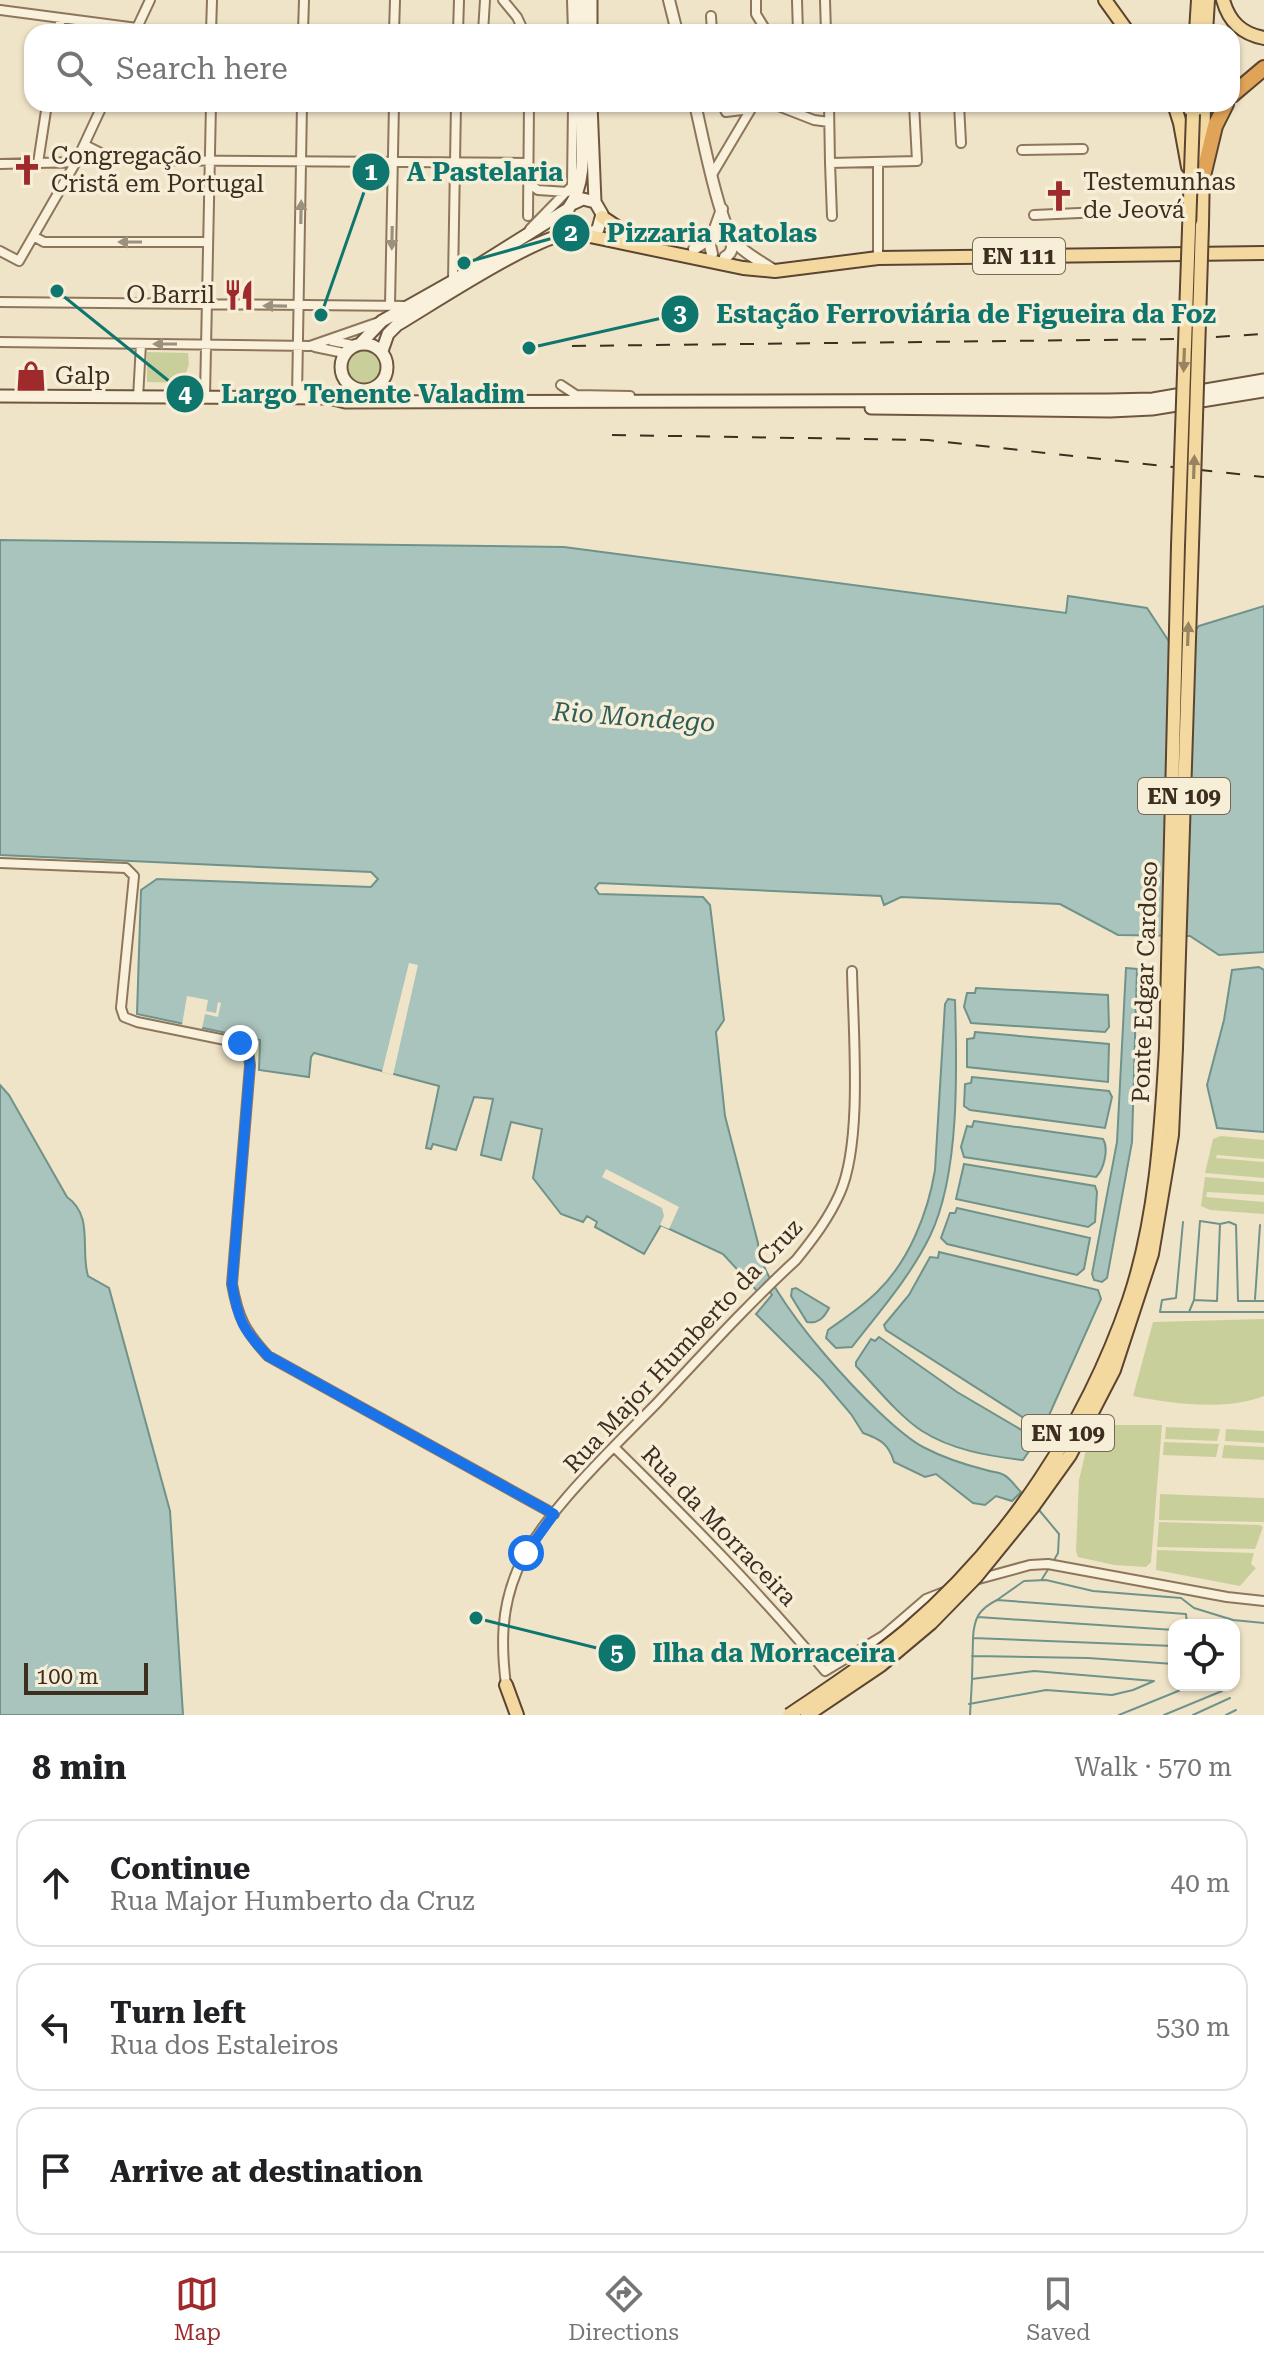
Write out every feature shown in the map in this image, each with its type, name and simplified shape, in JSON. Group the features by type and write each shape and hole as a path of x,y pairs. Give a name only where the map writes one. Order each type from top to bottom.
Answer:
{"highway":[{"path":"1240,88 1264,68"},
{"path":"1196,177 1222,112"}],"main road":[{"path":"581,0 581,24"},
{"path":"591,0 591,24"},
{"path":"1105,0 1122,24"},
{"path":"1196,24 1198,0"},
{"path":"1206,24 1208,0"},
{"path":"1223,0 1235,24"},
{"path":"1240,29 1249,35 1264,38"},
{"path":"579,234 567,223 569,202 581,179 581,112"},
{"path":"401,401 389,390 384,378 386,364 382,351 388,334 397,325 527,249 556,236 598,229 602,217 595,202 592,179 591,112"},
{"path":"1177,112 1196,177"},
{"name":"Ponte Edgar Cardoso","path":"807,1715 881,1665 931,1623 976,1577 1032,1508 1070,1455 1114,1370 1152,1254 1172,1135 1176,1048 1198,112"},
{"name":"Ponte Edgar Cardoso","path":"789,1715 852,1673 908,1629 984,1552 1020,1505 1059,1451 1102,1369 1129,1299 1142,1251 1162,1121 1166,1048 1178,546 1196,177"},
{"path":"329,398 337,396 345,381 342,369 353,347 382,321 521,238 569,202 583,199 595,202"},
{"name":"EN 111","path":"602,217 632,237 694,249 718,258"},
{"name":"EN 111","path":"579,234 775,271 878,258 1264,253"},
{"path":"353,347 372,344 382,351"},
{"path":"0,396 344,398 366,391 384,378"},
{"path":"1109,406 1264,380"},
{"path":"345,381 378,396 401,401"},
{"path":"329,398 345,402 686,402 1152,409 1264,391"},
{"path":"506,1685 508,1715"},
{"path":"506,1685 517,1715"}],"street":[{"path":"139,24 150,0"},
{"path":"211,24 212,0"},
{"path":"303,24 304,0"},
{"path":"394,24 395,0"},
{"path":"458,24 459,0"},
{"path":"484,24 485,0"},
{"path":"503,0 520,24"},
{"path":"572,0 573,24"},
{"path":"669,0 675,24"},
{"path":"756,0 756,14 762,24"},
{"path":"797,0 798,24"},
{"path":"825,0 826,24"},
{"path":"0,10 98,24"},
{"path":"711,16 712,24"},
{"path":"60,24 61,18"},
{"path":"38,163 46,112"},
{"path":"0,251 19,261 76,162 99,112"},
{"path":"205,396 211,112"},
{"path":"297,397 302,112"},
{"path":"390,305 394,112"},
{"path":"453,281 456,112"},
{"path":"528,216 529,112"},
{"path":"521,238 569,202 573,112"},
{"path":"697,112 732,239 732,250 718,258 710,245 722,209"},
{"path":"713,173 749,112"},
{"path":"794,112 829,122"},
{"path":"829,112 832,216"},
{"path":"830,163 917,161 914,112"},
{"path":"959,112 961,143"},
{"path":"85,145 115,160 528,163"},
{"path":"1022,150 1083,149"},
{"path":"0,164 76,162"},
{"path":"878,163 878,258"},
{"path":"528,183 569,202"},
{"path":"1034,215 1102,212"},
{"path":"694,249 718,235 732,239 775,271"},
{"path":"35,237 44,242 208,242"},
{"path":"0,302 409,306"},
{"path":"310,346 382,321"},
{"path":"331,341 353,347"},
{"path":"0,342 353,347"},
{"path":"138,398 141,344"},
{"path":"561,385 576,395 668,397 686,402"},
{"path":"0,863 126,868 134,876 121,1008 124,1017 240,1043 248,1051 250,1065 232,1284 238,1316 251,1338 268,1356 554,1514"},
{"name":"Rua Major Humberto da Cruz","path":"506,1685 502,1628 505,1608 521,1562 554,1514 614,1447 796,1260 820,1229 841,1191 852,1153 852,971"},
{"name":"Rua da Morraceira","path":"614,1447 716,1549 825,1671 883,1636 926,1599 987,1576 1030,1565 1048,1564 1264,1601"}],"green space":[{"path":"364,349 376,354 381,366 376,378 364,383 352,378 347,366 352,354"},
{"path":"147,352 188,353 189,364 183,383 147,382"},
{"path":"1221,1136 1264,1140 1264,1159 1217,1155 1216,1158 1264,1162 1264,1178 1205,1173 1213,1139"},
{"path":"1205,1177 1264,1182 1264,1195 1207,1192 1206,1197 1264,1202 1264,1214 1210,1210 1201,1206"},
{"path":"1264,1319 1264,1396 1217,1405 1133,1396 1153,1322"},
{"path":"1103,1425 1162,1425 1151,1562 1146,1567 1114,1565 1078,1557 1076,1551 1079,1480 1086,1450"},
{"path":"1166,1427 1220,1429 1217,1441 1165,1439"},
{"path":"1226,1429 1264,1431 1264,1443 1225,1441"},
{"path":"1164,1442 1219,1444 1216,1457 1163,1455"},
{"path":"1224,1445 1264,1447 1264,1460 1222,1458"},
{"path":"1160,1494 1264,1498 1264,1522 1159,1520"},
{"path":"1159,1522 1263,1527 1255,1549 1157,1547"},
{"path":"1157,1550 1254,1553 1251,1564 1256,1568 1240,1586 1156,1570"}],"water":[{"name":"Rio Mondego","path":"0,540 564,547 1066,613 1068,596 1147,608 1170,643 1185,641 1199,626 1264,606 1264,952 1219,955 1190,936 1118,935 1060,904 901,897 884,905 881,896 599,883 595,888 599,894 703,897 710,905 724,1020 716,1032 725,1116 763,1264 777,1291 824,1354 904,1434 923,1447 954,1460 1002,1474 1021,1492 1012,1501 996,1496 985,1505 973,1503 936,1474 925,1477 894,1462 886,1446 863,1433 822,1380 756,1314 772,1295 766,1286 758,1292 723,1254 661,1225 644,1254 595,1227 597,1222 587,1216 583,1222 561,1214 533,1178 542,1129 511,1122 501,1160 481,1155 493,1099 474,1097 456,1150 433,1144 431,1149 426,1148 439,1086 314,1053 309,1077 259,1070 260,1040 137,1014 141,890 157,879 371,887 378,879 371,872 0,855"},
{"path":"1259,967 1264,970 1264,1132 1217,1128 1207,1085 1224,1020 1232,970"},
{"path":"1126,968 1137,969 1132,1142 1107,1278 1102,1282 1094,1280 1092,1274 1117,1142"},
{"path":"976,988 1108,995 1109,1027 1105,1032 971,1023 964,1007 967,993 975,993"},
{"path":"948,999 955,1000 956,1088 952,1152 940,1211 922,1251 894,1293 852,1347 836,1348 826,1338 828,1330 866,1302 899,1266 915,1236 927,1203 935,1170 945,1004"},
{"path":"975,1032 1109,1044 1108,1082 967,1067 967,1039 974,1038"},
{"path":"972,1077 1109,1091 1112,1097 1105,1128 970,1110 964,1106 965,1084 971,1083"},
{"path":"0,1085 9,1095 67,1197 81,1214 88,1276 109,1288 170,1511 183,1715 0,1715"},
{"path":"974,1121 1103,1139 1106,1153 1103,1164 1096,1177 964,1157 961,1147 967,1126 972,1127"},
{"path":"964,1164 1095,1186 1095,1222 1088,1227 956,1199"},
{"path":"957,1208 1090,1238 1084,1269 1077,1275 947,1244 941,1238 950,1213 955,1213"},
{"path":"939,1252 1098,1290 1101,1299 1041,1429 886,1330 884,1325 909,1295 930,1257 938,1258"},
{"path":"796,1288 829,1308 820,1320 807,1322 791,1296 792,1289"},
{"path":"879,1337 957,1392 1030,1435 1034,1444 1023,1460 958,1447 934,1438 905,1417 856,1366 871,1339 875,1341"}],"pier":[{"path":"409,963 418,965 393,1075 382,1072"},
{"path":"187,996 208,1000 206,1011 216,1013 218,1002 221,1003 218,1017 205,1014 202,1029 182,1025"},
{"path":"606,1169 679,1207 669,1229 660,1225 664,1216 662,1208 602,1177"}],"waterway":[{"path":"1189,1312 1194,1300 1200,1221 1220,1224"},
{"path":"1183,1222 1176,1298 1162,1300 1160,1312 1264,1312"},
{"path":"1194,1300 1217,1301 1220,1224 1229,1222 1236,1225 1238,1301 1264,1301"},
{"path":"1255,1299 1260,1225"},
{"path":"1039,1510 1059,1534 1058,1553 1053,1562"},
{"path":"1042,1579 1049,1568"},
{"path":"1186,1619 1186,1614 997,1600 1024,1581 1046,1580 1093,1591 1181,1598 1194,1608 1230,1619"},
{"path":"997,1600 979,1615 973,1638 1168,1646"},
{"path":"978,1617 1168,1630"},
{"path":"1240,1621 1264,1623"},
{"path":"969,1704 1046,1690 1112,1695 1154,1681 1034,1671 972,1679 973,1638"},
{"path":"972,1656 1088,1658 1168,1664"},
{"path":"970,1715 972,1680"},
{"path":"1119,1715 1178,1691"},
{"path":"1164,1715 1222,1691"},
{"path":"1193,1715 1230,1698"},
{"path":"1226,1715 1236,1710"}],"railway":[{"path":"572,346 1181,339 1264,334"},
{"path":"612,435 928,440 1264,477"}],"place":[{"name":"Congregação Cristã em Portugal","path":"27,170"},
{"name":"Testemunhas de Jeová","path":"1059,196"},
{"name":"Pizzaria Ratolas","path":"464,263"},
{"name":"Largo Tenente Valadim","path":"57,291"},
{"name":"O Barril","path":"239,295"},
{"name":"A Pastelaria","path":"321,315"},
{"name":"Estação Ferroviária de Figueira da Foz","path":"529,348"},
{"name":"Galp","path":"31,376"},
{"name":"Ilha da Morraceira","path":"476,1618"}],"route":[{"path":"240,1043 248,1051 250,1065 232,1284 238,1316 251,1338 268,1356 554,1514 526,1553"}]}
